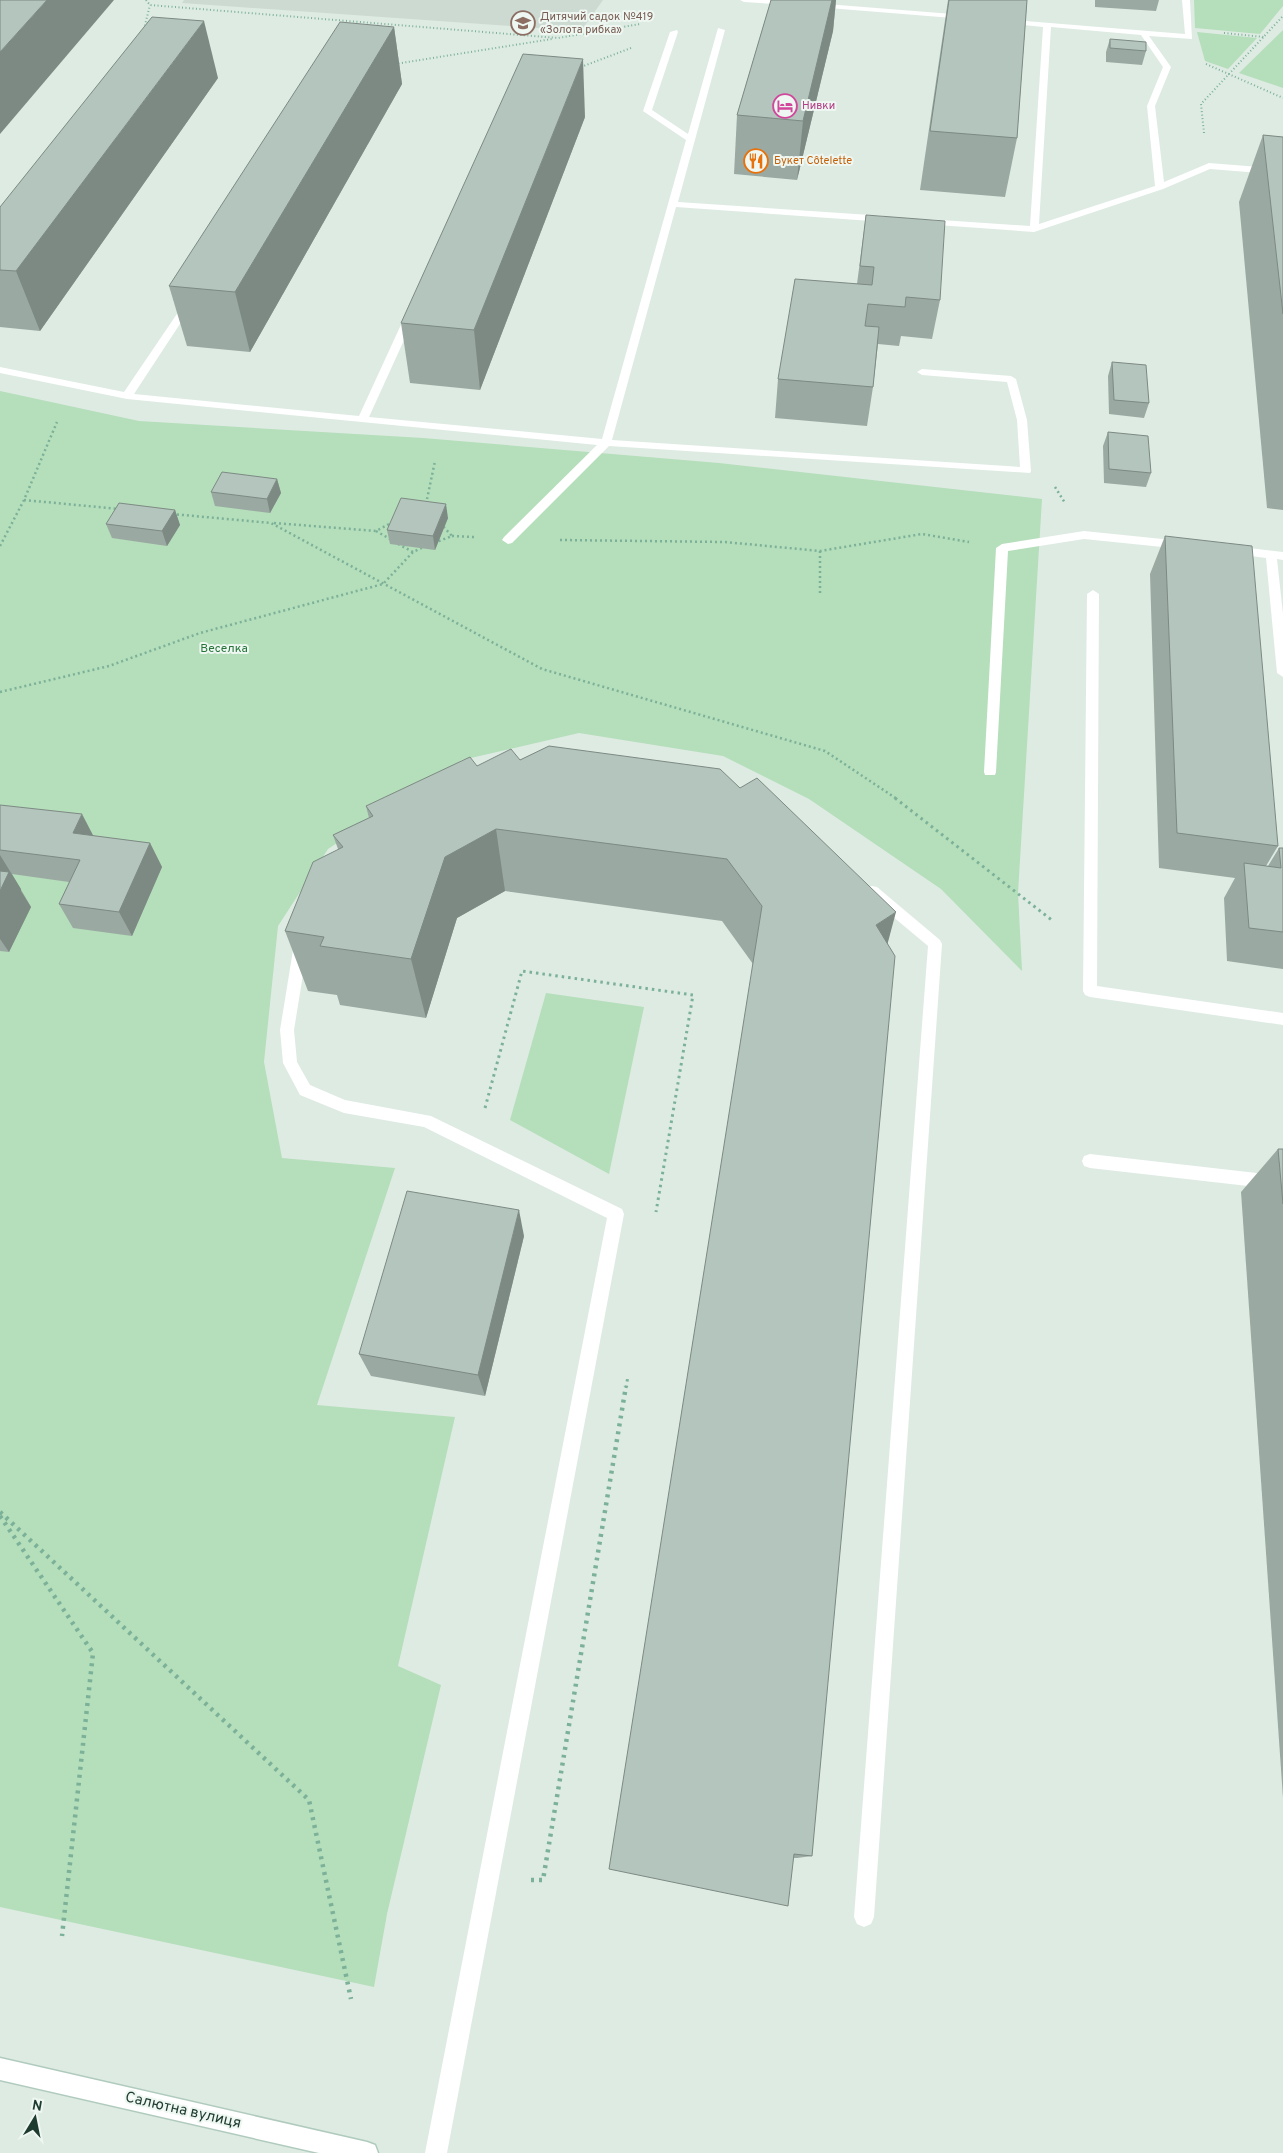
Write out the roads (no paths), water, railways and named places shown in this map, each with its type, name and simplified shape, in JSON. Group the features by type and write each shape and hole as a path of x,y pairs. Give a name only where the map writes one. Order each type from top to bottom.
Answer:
{"street":[{"path":"744,0 800,4"},
{"path":"998,20 1143,32 1188,33 1186,0"},
{"path":"810,4 838,3 959,13 978,19"},
{"path":"1034,230 1047,24"},
{"path":"508,540 606,443 721,30"},
{"path":"674,32 647,111 690,139"},
{"path":"1143,32 1166,68 1151,106 1160,187"},
{"path":"916,221 1034,230 1160,187 1209,166 1283,172"},
{"path":"672,204 897,220"},
{"path":"127,396 197,290"},
{"path":"363,419 415,304"},
{"path":"0,370 127,396 606,443 1026,471 1022,420 1011,379 922,372"},
{"path":"990,772 1002,548 1084,535 1192,546"},
{"path":"1222,549 1277,555 1283,673"},
{"path":"1093,594 1090,991 1283,1019"},
{"path":"859,880 935,944 864,1917"},
{"path":"304,924 287,1030 290,1063 305,1090 344,1106 426,1121 616,1214 436,2153"},
{"path":"1090,1161 1283,1183"},
{"name":"Салютна вулиця","path":"0,2069 367,2153"}],"place":[{"name":"Дитячий садок №419 «Золота рибка»","path":"523,23"},
{"name":"Нивки","path":"785,106"},
{"name":"Букет Côtelette","path":"756,161"}],"park label":[{"name":"Веселка","path":"224,649"}]}
